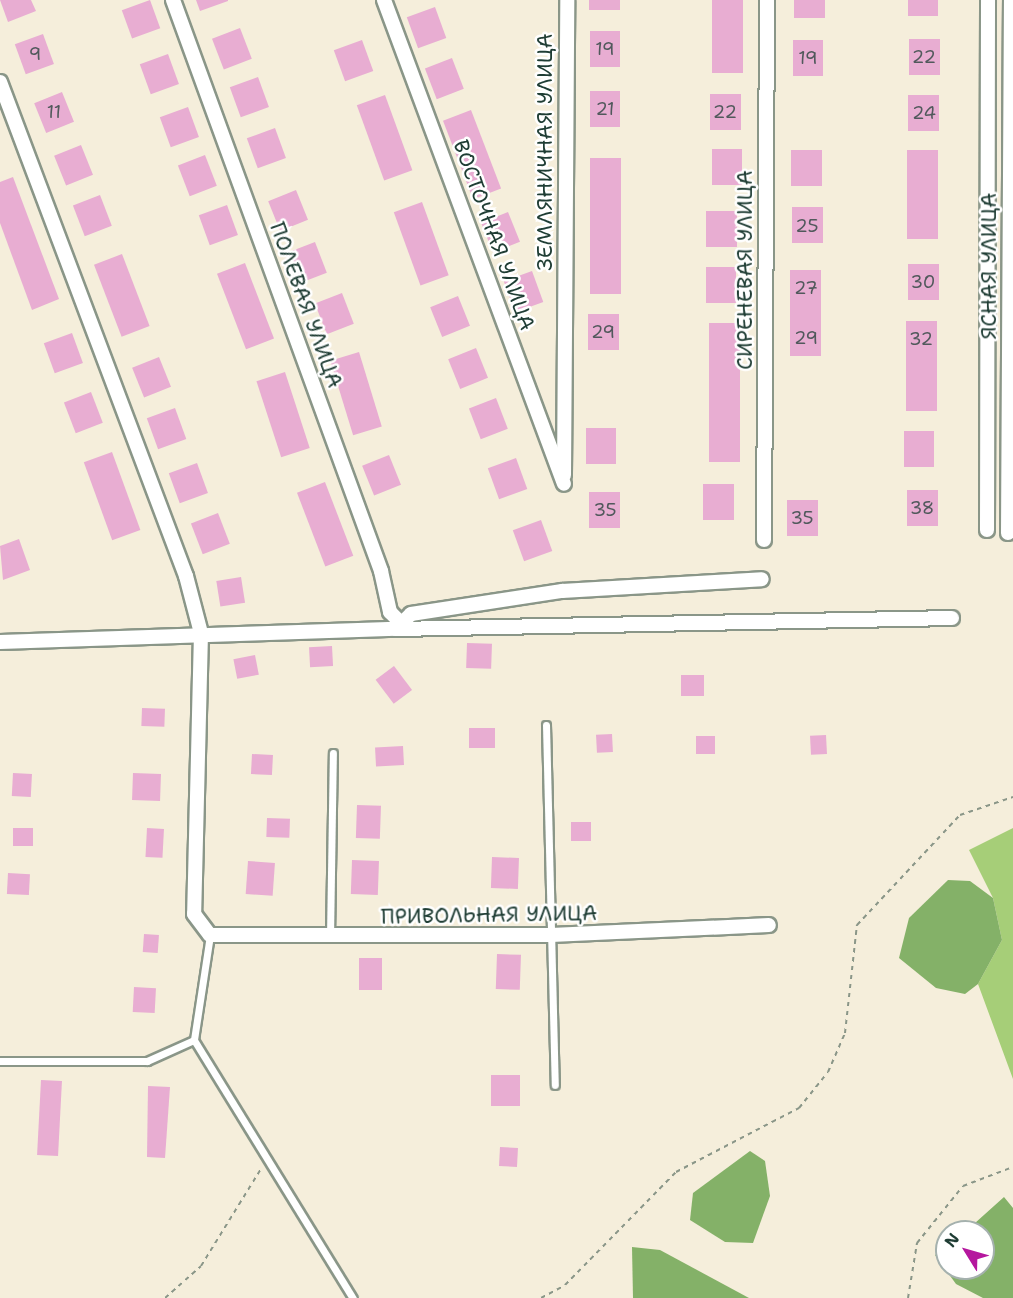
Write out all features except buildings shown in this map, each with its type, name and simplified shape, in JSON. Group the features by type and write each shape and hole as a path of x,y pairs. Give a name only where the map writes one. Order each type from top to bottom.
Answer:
{"street":[{"name":"ПОЛЕВАЯ УЛИЦА","path":"173,0 381,571 390,612 398,626"},
{"name":"ВОСТОЧНАЯ УЛИЦА","path":"384,0 564,484"},
{"name":"ЗЕМЛЯНИЧНАЯ УЛИЦА","path":"564,484 567,0"},
{"name":"СИРЕНЕВАЯ УЛИЦА","path":"764,540 767,0"},
{"name":"ЯСНАЯ УЛИЦА","path":"987,530 988,0"},
{"name":"ЯСНАЯ УЛИЦА","path":"1008,533 1011,0"},
{"path":"0,82 186,576 201,633 194,914 210,935"},
{"path":"398,626 411,614 562,591 762,579"},
{"path":"0,642 398,626 952,618"},
{"name":"ПРИВОЛЬНАЯ УЛИЦА","path":"210,935 330,939 551,935 769,925"}],"lane":[{"path":"546,725 555,1085"},
{"path":"330,939 333,753"},
{"path":"210,935 194,1040 265,1162 353,1298"},
{"path":"0,1061 147,1061 194,1040"}],"path":[{"path":"541,1298 565,1285 676,1172 799,1108 828,1072 845,1033 856,925 960,815 1013,797"},
{"path":"165,1298 201,1266 265,1162"},
{"path":"908,1298 917,1243 963,1186 1013,1167"}],"green space":[{"path":"1013,828 1013,1079 978,984 1002,940 993,898 969,850"},
{"path":"948,880 970,881 993,898 1002,940 978,984 965,994 936,988 899,958 909,918"},
{"path":"750,1151 765,1161 770,1196 753,1243 725,1242 690,1220 693,1193"},
{"path":"1004,1197 1013,1208 1013,1298 983,1298 956,1284 953,1280 995,1280 995,1220 978,1220"},
{"path":"632,1247 660,1250 749,1298 633,1298"}]}
